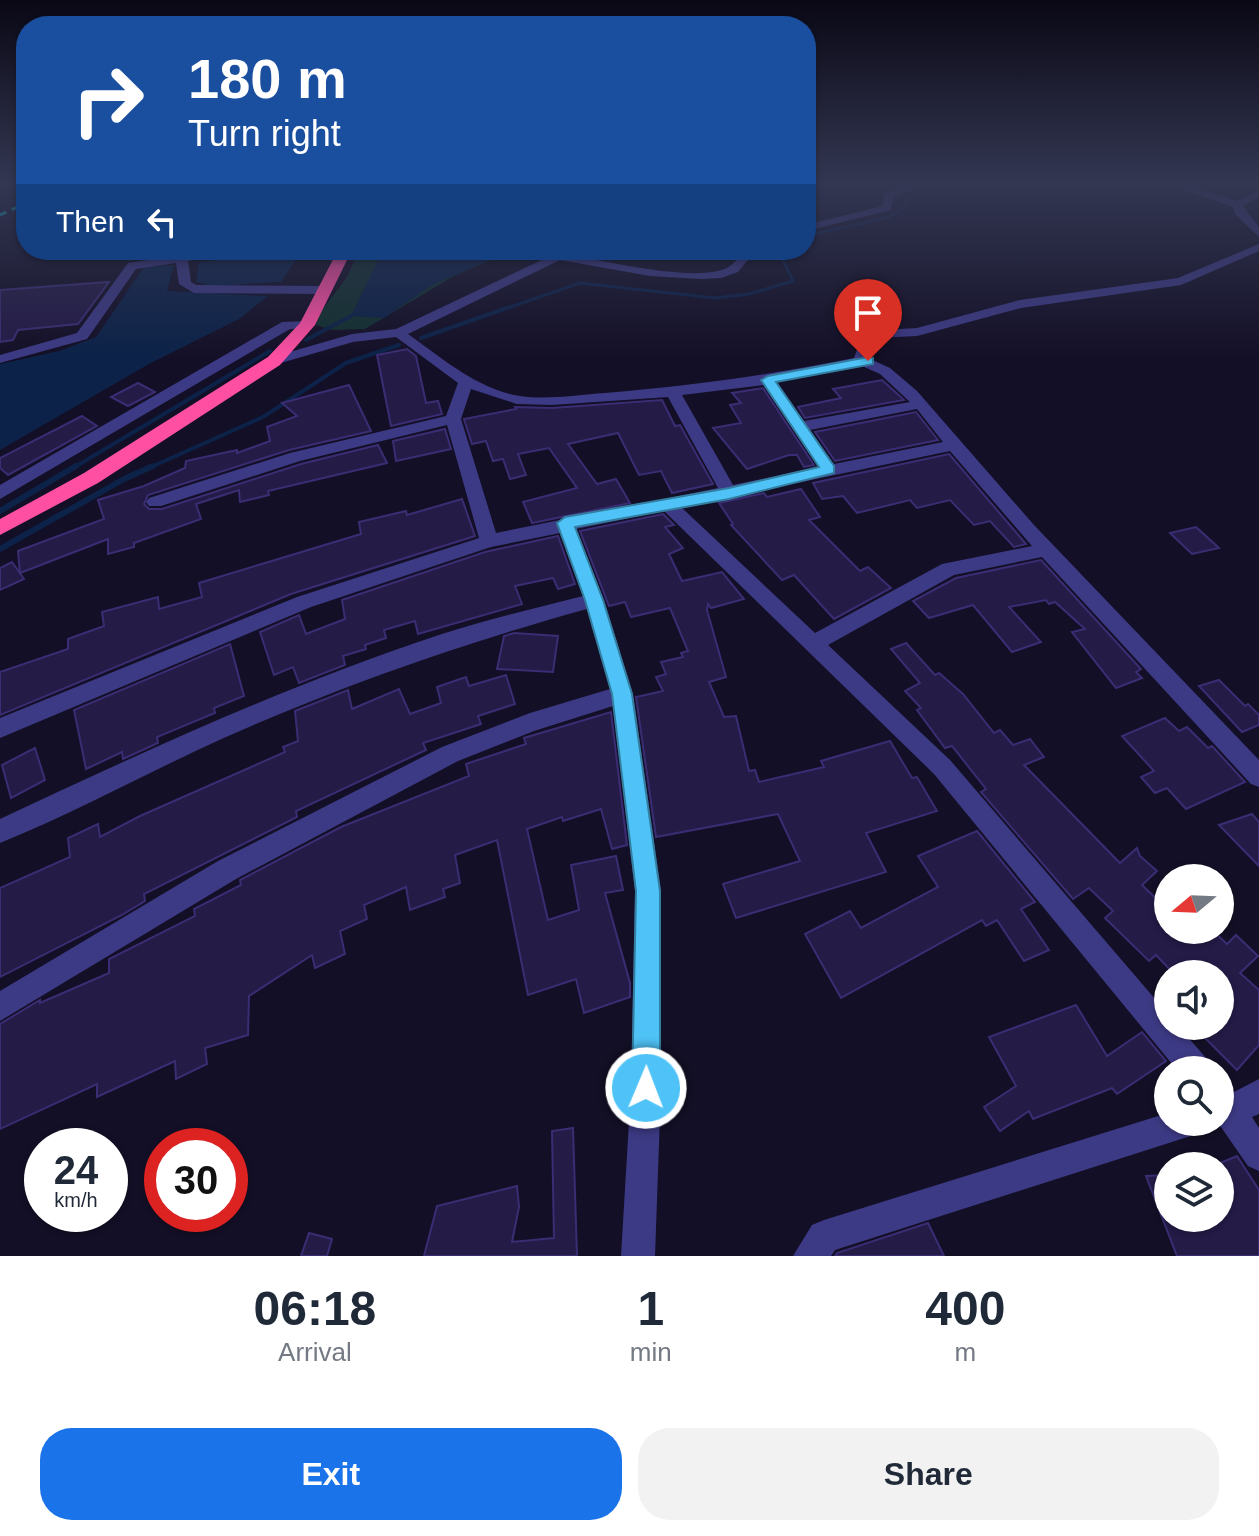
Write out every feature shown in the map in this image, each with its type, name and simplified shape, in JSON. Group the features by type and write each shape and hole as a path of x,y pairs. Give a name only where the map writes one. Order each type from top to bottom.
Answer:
{"highway":[{"path":"0,528 91,478 274,361 307,325 340,260"}],"street":[{"path":"860,361 869,334 917,332 1020,304 1181,281 1259,247"},
{"path":"0,359 82,336 129,268 147,262 182,260 185,284 194,289 325,290"},
{"path":"274,361 352,338 384,332 399,333 550,260"},
{"path":"603,260 692,277 721,275 734,270 742,260"},
{"path":"0,493 287,325 307,325"},
{"path":"399,333 466,382 503,397 529,400 673,392 768,380 860,361 873,363 921,404 1048,549 1259,776"},
{"path":"768,380 829,470"},
{"path":"466,382 453,419 489,541"},
{"path":"673,392 729,493"},
{"path":"798,427 921,404"},
{"path":"155,502 296,457 453,419"},
{"path":"0,728 304,602 489,541 954,445"},
{"path":"668,505 942,767 1184,1056"},
{"path":"565,523 594,600 622,694 648,891 646,1088 638,1256"},
{"path":"813,643 949,569 1048,549"},
{"path":"0,831 147,761 356,673 445,641 594,600"},
{"path":"0,1007 227,870 450,754 622,694"},
{"path":"1234,1106 1247,1104 1259,1094"},
{"path":"1234,1122 1259,1155"},
{"path":"810,1256 824,1237 1154,1133"}],"green space":[{"path":"355,260 492,260 454,276 365,329 333,330 316,325 317,317 347,277"}],"water":[{"path":"296,260 281,282 212,286 196,282 199,262"},
{"path":"378,260 490,260 432,285 384,318 351,316"},
{"path":"174,265 167,291 268,296 239,319 149,364 0,450 0,364 59,351 96,337 144,267"}],"building":[{"path":"109,282 78,324 18,330 13,340 0,342 0,290"},
{"path":"407,349 416,356 426,403 438,401 442,414 391,426 377,355"},
{"path":"882,380 904,400 805,418 798,407 841,398 833,389"},
{"path":"138,383 155,392 128,406 111,397"},
{"path":"349,385 371,431 289,450 148,495 144,504 149,509 162,509 301,464 378,445 387,463 268,491 269,495 240,502 239,490 196,504 201,519 134,543 134,547 108,554 108,539 20,573 18,551 104,519 98,500 144,486 185,468 186,461 237,450 237,453 270,441 267,427 297,416 282,403"},
{"path":"763,388 814,465 804,467 797,455 789,455 747,469 713,428 741,423 730,405 741,403 732,393"},
{"path":"662,400 675,426 680,425 713,484 672,493 661,471 639,475 618,433 568,444 597,484 616,479 630,503 532,523 523,502 577,488 549,448 518,454 526,475 510,479 503,459 493,461 486,441 472,444 464,419 515,407 552,408"},
{"path":"916,412 938,440 835,461 815,432"},
{"path":"82,416 97,426 8,475 0,468 0,458"},
{"path":"445,429 451,449 396,461 393,441"},
{"path":"949,454 1026,544 1014,547 990,521 974,525 950,500 917,508 910,500 857,513 843,496 822,499 813,483"},
{"path":"801,489 820,517 809,520 860,571 868,567 891,588 834,619 794,575 782,580 731,525 719,503"},
{"path":"462,499 475,536 291,594 0,715 0,672 68,649 68,639 104,626 102,612 158,597 159,609 202,597 199,583 361,534 359,522 406,511 407,515"},
{"path":"663,514 674,525 665,527 683,548 669,554 682,581 722,572 744,599 711,608 708,604 707,610 726,677 709,682 724,717 736,716 749,771 755,770 759,782 824,767 821,761 890,741 912,778 917,777 937,811 866,833 886,872 736,918 723,884 800,861 778,814 656,837 636,697 663,691 656,677 666,674 661,662 683,657 681,653 688,651 670,608 631,617 625,602 609,606 580,531"},
{"path":"1196,527 1219,548 1192,554 1170,533"},
{"path":"558,536 575,584 558,589 553,578 515,586 522,604 418,634 415,621 384,630 386,638 365,645 366,649 343,656 345,665 299,683 293,667 274,675 260,632 299,615 306,634 345,619 342,600 485,552"},
{"path":"1041,560 1141,669 1136,672 1142,678 1116,688 1072,632 1085,629 1055,602 1049,604 1046,600 1009,607 1041,642 1012,652 973,605 929,618 913,601 956,578"},
{"path":"12,562 24,579 0,590 0,568"},
{"path":"514,633 558,636 553,672 497,669 504,636"},
{"path":"906,643 935,675 939,673 963,694 994,733 1000,730 1013,745 1030,739 1044,757 1024,765 1120,863 1137,848 1140,856 1154,868 1154,874 1142,885 1154,897 1154,944 1234,944 1236,935 1258,956 1240,973 1259,990 1259,1045 1237,1070 1234,1056 1223,1056 1207,1040 1234,1040 1234,960 1161,960 1156,955 1149,961 1105,918 1113,911 1089,888 1073,899 981,792 986,789 952,746 945,748 917,710 921,708 905,691 920,683 891,649"},
{"path":"230,644 244,696 214,708 215,713 157,737 158,743 123,759 122,752 86,769 74,710"},
{"path":"506,675 515,704 478,716 481,724 423,743 426,750 296,811 297,817 144,894 145,901 122,915 0,977 0,888 70,857 68,838 98,824 100,837 285,752 283,747 298,741 295,711 348,690 352,709 399,689 410,714 441,703 437,687 466,677 469,686"},
{"path":"1219,680 1245,706 1248,704 1259,715 1259,725 1242,732 1199,686"},
{"path":"611,712 627,845 612,849 601,809 563,821 562,817 527,829 548,920 579,910 571,865 616,856 623,890 605,893 630,983 630,997 584,1013 576,979 528,995 497,840 455,855 460,883 443,889 445,897 410,910 406,887 364,905 367,919 340,931 345,954 315,968 312,955 249,996 248,1035 205,1048 207,1064 176,1079 175,1061 97,1097 97,1084 0,1129 0,1024 40,1000 40,1003 109,973 109,959 195,916 194,909 241,885 240,880 341,827 469,776 466,764 526,744 524,738"},
{"path":"1165,718 1179,731 1187,727 1208,748 1212,746 1245,782 1186,809 1167,788 1155,793 1141,777 1154,771 1122,736"},
{"path":"35,748 45,780 11,798 2,765"},
{"path":"1252,814 1259,822 1259,866 1219,825"},
{"path":"977,831 1035,902 1021,909 1049,950 1024,961 997,920 986,926 982,920 841,998 805,934 850,911 861,928 938,887 918,856"},
{"path":"1076,1005 1107,1056 1142,1032 1162,1056 1154,1056 1154,1069 1117,1094 1112,1088 1033,1119 1029,1111 1000,1131 984,1107 1016,1086 989,1037"},
{"path":"573,1128 577,1256 424,1256 437,1206 517,1186 519,1207 512,1242 554,1238 552,1131"},
{"path":"1237,1156 1259,1190 1259,1256 1177,1256 1168,1232 1234,1232 1234,1157"},
{"path":"1146,1176 1154,1176 1154,1197"},
{"path":"928,1223 944,1256 835,1256 837,1253"},
{"path":"309,1233 332,1239 327,1256 301,1256"}],"waterway":[{"path":"505,309 580,283 715,298 749,294 793,281 783,260"},
{"path":"421,338 510,307"},
{"path":"306,340 351,316"},
{"path":"149,468 263,417 346,363 399,345"},
{"path":"73,468 270,351"},
{"path":"0,511 76,466"},
{"path":"0,549 124,479 153,466"}],"route":[{"path":"646,1088 648,891 622,694 594,600 565,523 729,493 829,470 768,380 868,361"}]}
